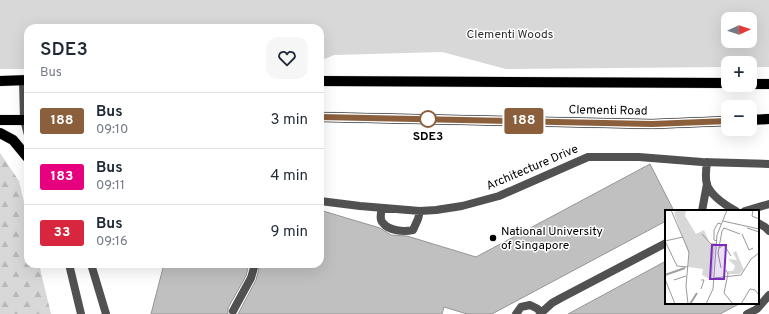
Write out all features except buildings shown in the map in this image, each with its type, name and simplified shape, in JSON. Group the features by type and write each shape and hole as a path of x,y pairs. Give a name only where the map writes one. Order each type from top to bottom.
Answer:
{"main road":[{"path":"0,80 24,80"},
{"path":"324,81 721,84"},
{"path":"757,84 769,84"},
{"name":"Clementi Road","path":"324,117 652,124 721,121"},
{"path":"757,120 769,119"},
{"path":"0,120 24,120"},
{"path":"0,133 13,140 24,153"}],"street":[{"name":"Architecture Drive","path":"324,201 420,211 462,206 499,196 588,157 639,157 706,162 769,164"},
{"path":"702,210 707,184 706,162"},
{"path":"707,184 712,193 734,210"},
{"path":"749,210 769,204"},
{"path":"382,208 382,223 390,228 406,232 413,230 420,211"},
{"path":"759,224 769,231"},
{"path":"516,314 521,307 530,305 535,306 541,314 552,303 665,244"},
{"path":"70,268 81,314"},
{"path":"92,268 106,314"},
{"path":"233,310 251,278 254,268"},
{"path":"747,314 757,309 769,295"}],"green space":[{"name":"Clementi Woods","path":"0,0 769,0 769,67 757,67 757,56 721,56 721,67 506,69 442,52 334,55 324,59 324,24 24,24 24,69 0,69"},
{"path":"0,153 19,181 24,202 24,268 40,268 51,314 0,314"}],"bus line":[{"name":"188","path":"324,117 652,124 721,121"}],"place":[{"name":"SDE3","path":"428,119"},
{"name":"National University of Singapore","path":"493,238"}]}
